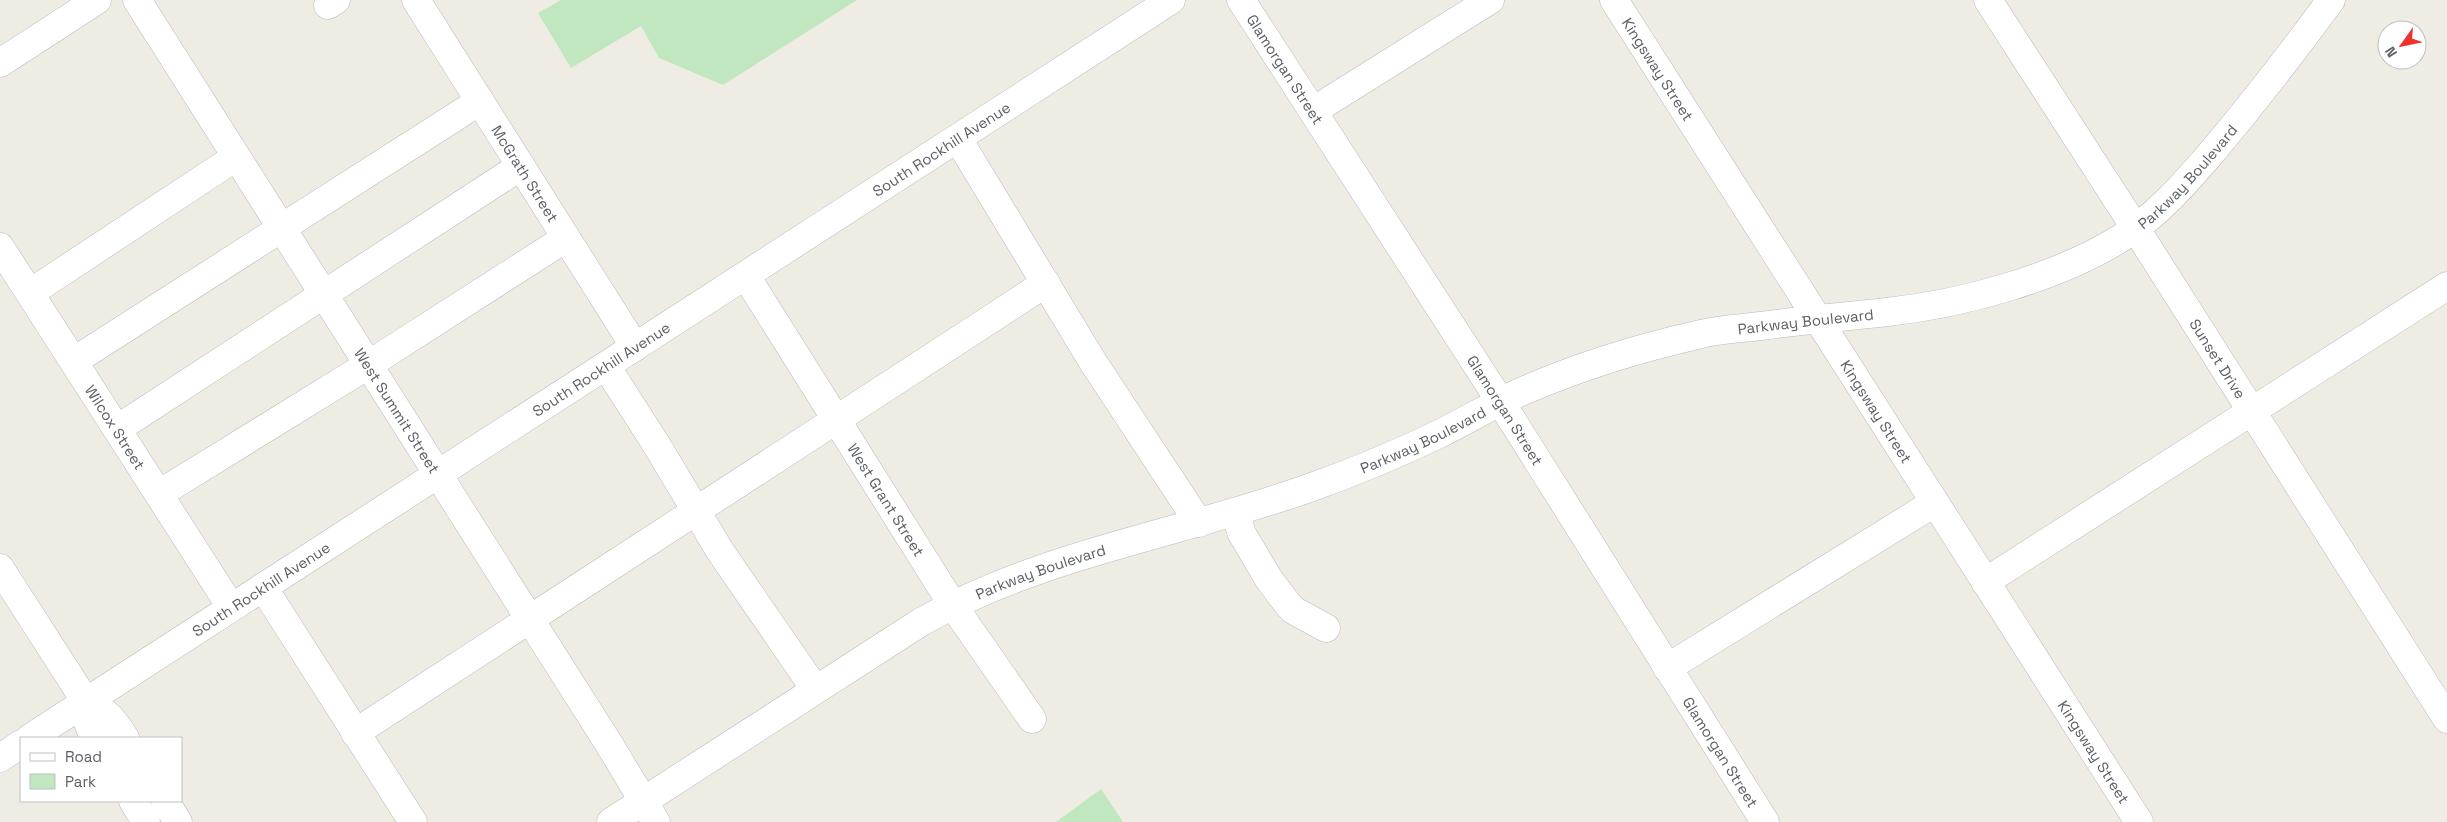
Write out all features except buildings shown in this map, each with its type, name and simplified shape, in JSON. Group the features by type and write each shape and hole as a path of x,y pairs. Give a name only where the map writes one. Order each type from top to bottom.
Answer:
{"street":[{"path":"0,63 97,0"},
{"name":"West Summit Street","path":"137,0 649,811"},
{"name":"McGrath Street","path":"416,0 635,347"},
{"name":"South Rockhill Avenue","path":"32,737 1171,0"},
{"name":"Glamorgan Street","path":"1241,0 1500,401 1765,822"},
{"path":"1313,111 1490,0"},
{"name":"Kingsway Street","path":"1614,0 2139,822"},
{"name":"Sunset Drive","path":"1988,0 2136,229 2447,719"},
{"name":"Parkway Boulevard","path":"612,822 649,811 815,689 952,604 1018,577 1064,560 1236,512 1319,484 1432,437 1500,401 1557,377 1637,349 1705,333 1816,318 1892,312 1979,295 2012,286 2089,256 2136,229 2154,214 2198,168 2236,124 2331,0"},
{"path":"74,361 480,101"},
{"path":"958,139 1093,362 1199,522"},
{"path":"30,294 236,157"},
{"path":"117,429 521,166"},
{"path":"159,494 368,365 566,238"},
{"name":"Wilcox Street","path":"0,247 231,607"},
{"name":"West Grant Street","path":"746,276 952,604 1032,719"},
{"path":"355,733 1046,284"},
{"path":"1985,582 2447,286"},
{"path":"606,366 720,551 815,689"},
{"path":"1667,668 1934,503"},
{"path":"1236,512 1240,532 1268,578 1290,606 1326,628"},
{"path":"0,568 86,702 89,729 93,737"},
{"path":"263,587 413,822"},
{"path":"86,702 100,708 111,717 124,737"},
{"path":"0,758 20,745"},
{"path":"134,802 146,822"},
{"path":"166,802 178,822"}],"green space":[{"path":"561,0 857,0 723,85 659,58 641,26 571,68 538,13"},
{"path":"1101,789 1123,822 1056,822"}]}
